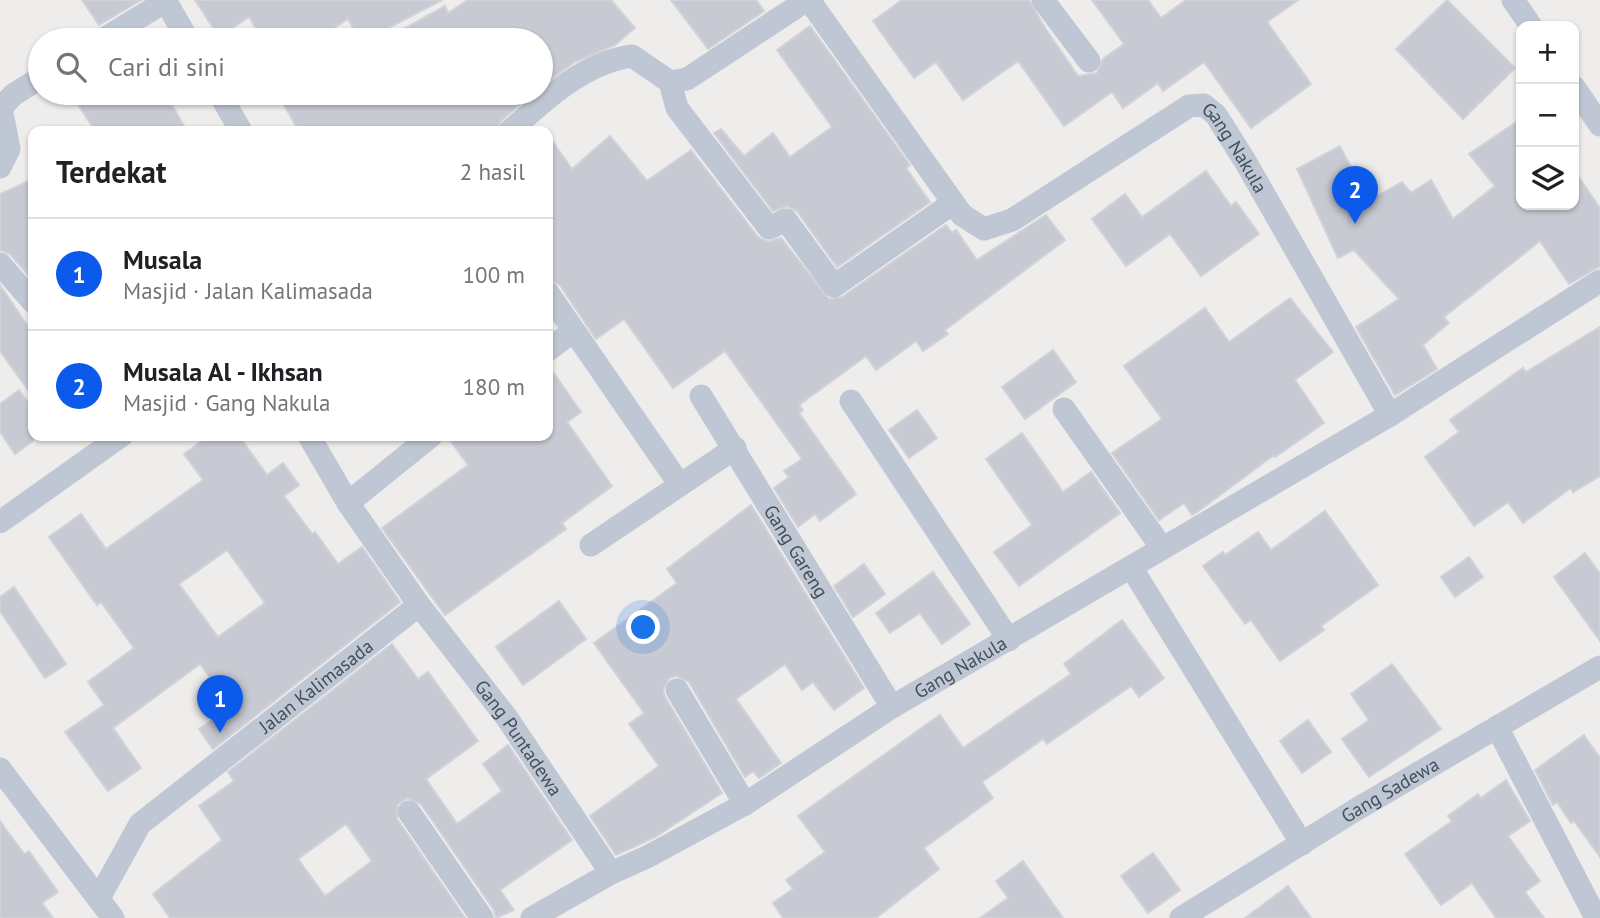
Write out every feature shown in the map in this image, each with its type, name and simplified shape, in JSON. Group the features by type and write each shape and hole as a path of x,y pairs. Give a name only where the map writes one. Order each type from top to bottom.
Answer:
{"street":[{"path":"553,93 612,59 632,57 670,82 677,108 769,228 786,220 834,286 953,203 808,0 687,79 670,82"},
{"path":"1044,0 1089,61"},
{"path":"1513,0 1528,21"},
{"path":"121,28 165,1 181,28"},
{"path":"0,167 9,149 1,108 13,95 28,86"},
{"path":"1579,95 1600,125"},
{"path":"226,105 238,126"},
{"path":"516,126 539,105"},
{"name":"Gang Nakula","path":"953,203 971,223 984,229 996,227 1189,106 1204,105 1216,115 1245,161 1391,415"},
{"path":"0,264 28,296"},
{"name":"Gang Nakula","path":"532,918 611,873 647,857 745,804 892,707 1391,415 1600,281"},
{"path":"553,301 680,485"},
{"path":"553,346 572,332"},
{"name":"Gang Gareng","path":"701,396 892,707"},
{"path":"852,401 1009,639"},
{"path":"1064,409 1162,548"},
{"path":"0,522 114,441"},
{"path":"312,441 348,503 419,605"},
{"path":"348,503 424,441"},
{"path":"591,545 735,448"},
{"path":"1131,566 1302,844"},
{"name":"Gang Puntadewa","path":"419,605 507,718 611,873"},
{"name":"Jalan Kalimasada","path":"99,898 140,824 419,605"},
{"name":"Gang Sadewa","path":"1181,918 1600,667"},
{"path":"677,691 745,804"},
{"path":"1497,727 1596,918"},
{"path":"0,769 113,918"},
{"path":"410,812 482,918"}],"building":[{"path":"82,0 141,0 99,25"},
{"path":"195,0 442,0 388,28 353,28 348,19 334,28 256,28 249,17 232,28 213,28"},
{"path":"468,0 611,0 635,28 615,45 575,62 553,78 553,28 406,28 445,6 448,13"},
{"path":"671,0 756,0 764,11 708,49"},
{"path":"902,0 1029,0 1078,76 1097,73 1103,59 1124,44 1092,0 1148,0 1161,18 1186,0 1298,0 1267,22 1311,84 1251,128 1204,62 1163,91 1158,83 1123,108 1112,92 1064,126 1018,61 963,100 936,62 914,78 873,21"},
{"path":"1447,0 1515,68 1463,119 1396,49"},
{"path":"810,26 910,165 906,168 930,202 837,267 797,211 787,206 773,211 714,133 721,129 744,156 773,133 790,157 832,127 777,50"},
{"path":"79,105 172,105 184,126 92,126"},
{"path":"284,105 519,105 498,126 296,126"},
{"path":"1516,122 1516,210 1579,210 1579,177 1600,208 1600,266 1569,284 1540,241 1444,317 1449,323 1423,345 1437,369 1395,395 1356,327 1399,299 1354,250 1338,258 1297,169 1340,146 1364,193 1372,190 1375,197 1402,182 1411,193 1431,180 1453,219 1495,186 1469,154"},
{"path":"610,136 647,181 691,150 758,237 768,242 781,238 829,299 842,297 946,225 952,233 956,230 977,260 1046,215 1065,240 945,330 948,334 923,351 916,341 876,370 866,356 799,405 803,410 799,413 856,494 820,521 815,514 798,527 774,488 789,477 784,471 802,459 725,351 673,388 624,319 596,339 560,285 553,282 553,142 572,169"},
{"path":"1206,171 1231,206 1236,202 1259,234 1201,276 1170,234 1126,266 1092,219 1125,194 1142,217"},
{"path":"28,181 28,275 10,254 0,250 0,194"},
{"path":"0,285 28,327 28,390 0,351"},
{"path":"1290,298 1333,352 1295,380 1324,423 1275,457 1274,455 1196,513 1192,515 1184,503 1159,520 1112,453 1162,419 1124,366 1205,308 1229,342"},
{"path":"1600,327 1600,476 1573,492 1571,488 1523,523 1508,502 1474,526 1425,457 1459,432 1450,420 1523,368 1526,372"},
{"path":"1053,350 1076,382 1025,419 1002,387"},
{"path":"553,372 581,412 567,422 612,486 562,523 566,529 445,615 382,528 468,465 451,441 553,441"},
{"path":"19,390 28,402 28,441 33,441 15,454 0,432 0,404"},
{"path":"917,410 937,438 909,458 889,430"},
{"path":"1022,433 1063,492 1091,472 1120,513 1019,586 994,552 1032,525 986,459"},
{"path":"202,441 243,441 267,475 283,463 299,485 284,496 312,534 315,532 338,564 362,547 400,602 213,749 199,729 231,707 200,664 113,728 141,768 108,791 65,732 104,705 88,682 134,648 101,602 97,605 49,537 81,514 106,549 203,480 184,454","holes":["227,550 265,603 218,637 179,584"]},
{"path":"751,505 864,688 834,710 813,682 802,690 785,664 736,699 781,763 759,778 753,771 745,777 689,682 677,676 669,678 663,690 665,697 722,793 655,837 616,855 590,816 659,766 629,724 644,713 594,643 677,583 667,569"},
{"path":"1325,511 1378,585 1321,626 1324,630 1280,661 1251,620 1245,624 1203,566 1223,552 1225,555 1258,532 1271,550"},
{"path":"1585,553 1600,574 1600,641 1554,577"},
{"path":"1469,557 1483,577 1455,597 1441,577"},
{"path":"864,564 885,594 853,617 834,586"},
{"path":"933,572 970,624 942,644 920,613 890,633 876,613"},
{"path":"14,587 66,664 45,678 0,611 0,597"},
{"path":"559,601 586,639 523,685 496,647"},
{"path":"1122,620 1164,678 1139,697 1131,686 1047,744 1043,739 982,782 993,798 924,848 939,869 876,918 783,918 773,903 793,889 786,880 825,852 798,816 940,715 963,748 1071,674 1064,664"},
{"path":"392,644 418,679 428,672 478,741 426,779 457,824 502,791 483,764 508,745 572,840 500,890 514,910 496,918 494,910 421,804 407,798 397,805 397,819 465,918 170,918 153,894 222,840 199,806 234,781 228,772","holes":["346,824 372,861 325,896 298,859"]},
{"path":"1392,664 1441,729 1369,777 1342,739 1369,720 1351,694"},
{"path":"1308,720 1331,752 1302,773 1280,741"},
{"path":"1584,735 1600,758 1600,857 1557,802 1553,805 1535,770"},
{"path":"1506,780 1530,821 1508,836 1540,881 1525,892 1544,918 1496,918 1472,883 1441,905 1405,854 1452,821 1448,816 1478,794 1481,798"},
{"path":"0,821 24,854 29,851 58,892 42,903 53,918 0,918"},
{"path":"1153,853 1180,890 1148,913 1121,876"},
{"path":"1023,861 1063,918 980,918 1008,898 996,881"},
{"path":"1288,886 1311,918 1245,918"}],"place":[{"name":"Musala Al - Ikhsan","path":"1355,224"},
{"name":"Musala","path":"220,733"}]}
